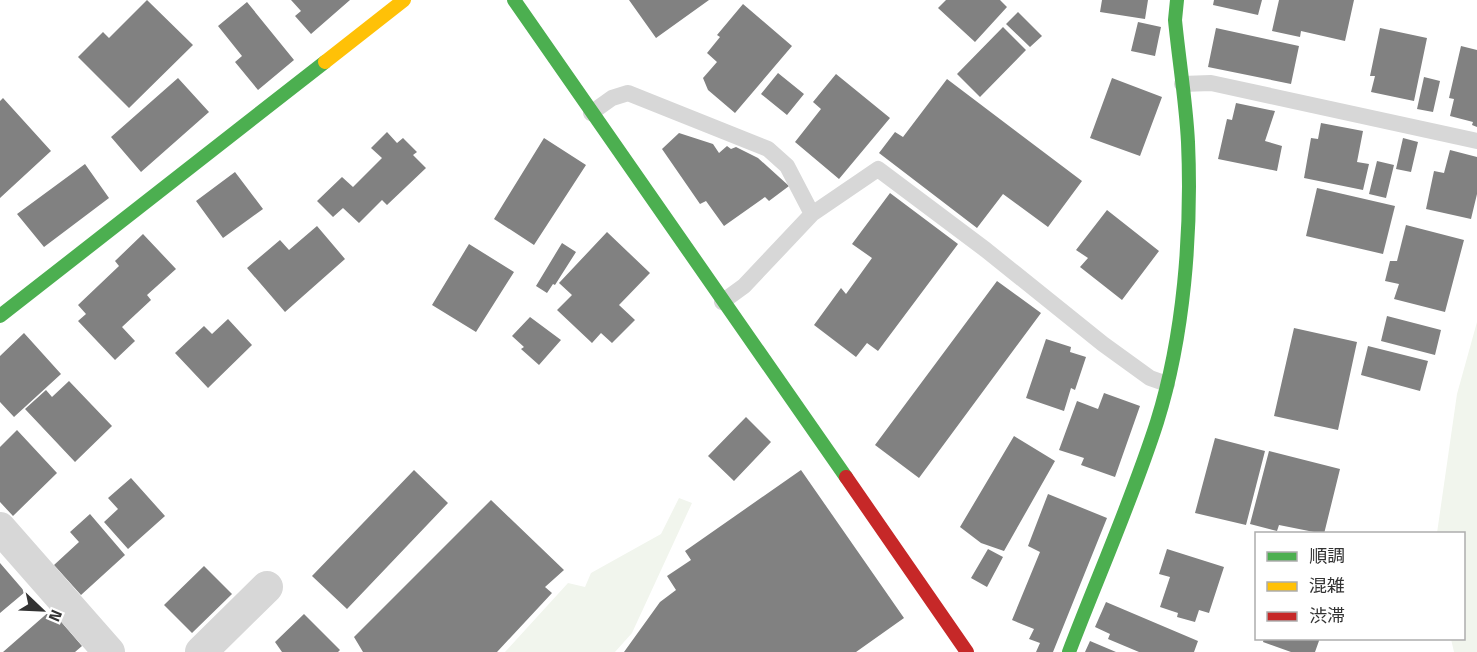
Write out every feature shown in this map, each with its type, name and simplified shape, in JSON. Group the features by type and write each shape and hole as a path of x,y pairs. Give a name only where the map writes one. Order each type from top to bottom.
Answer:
{"street":[{"path":"0,316 404,0"},
{"path":"514,0 967,652"},
{"path":"1069,652 1156,421 1167,384 1179,314 1186,244 1188,140 1174,20 1177,0"},
{"path":"0,528 109,652"},
{"path":"201,652 267,587"}],"lane":[{"path":"1182,84 1211,83 1477,141"},
{"path":"591,113 612,98 628,93 768,149 787,165 812,214"},
{"path":"722,302 744,286 812,214 873,170 882,170 1103,344 1150,378 1167,384"}],"shaded area":[{"path":"1477,322 1477,652 1454,652 1451,640 1465,640 1465,532 1437,532 1457,394"},
{"path":"679,498 692,503 632,633 615,652 505,652 568,583 585,587 591,573 661,534"}],"building":[{"path":"147,0 193,45 129,108 78,57 103,32 109,38"},
{"path":"291,0 350,0 311,34 295,16 301,11"},
{"path":"629,0 709,0 656,38"},
{"path":"946,0 1000,0 1007,7 975,42 938,8"},
{"path":"1102,0 1148,0 1145,19 1100,12"},
{"path":"1214,0 1262,0 1258,15 1213,5"},
{"path":"1279,0 1354,0 1345,41 1301,31 1300,37 1272,31"},
{"path":"247,2 294,60 258,90 235,62 242,56 218,26"},
{"path":"743,4 792,46 735,113 708,90 703,78 717,62 707,53 720,37 717,35"},
{"path":"1018,12 1042,36 1030,47 1006,24"},
{"path":"1138,22 1161,27 1155,56 1131,51"},
{"path":"1003,27 1026,50 980,97 957,74"},
{"path":"1216,28 1299,46 1291,84 1208,67"},
{"path":"1380,28 1427,38 1414,101 1371,92 1375,76 1370,76"},
{"path":"1461,46 1477,50 1477,127 1472,125 1473,122 1450,116 1454,99 1449,98"},
{"path":"778,73 804,94 787,115 761,94"},
{"path":"836,74 890,118 839,179 795,142 821,109 813,102"},
{"path":"1424,77 1440,81 1433,112 1417,109"},
{"path":"178,78 209,112 141,172 111,137"},
{"path":"1112,78 1162,97 1140,156 1090,138"},
{"path":"947,79 1082,181 1048,227 1003,194 977,228 879,153 895,132 903,137"},
{"path":"3,98 51,151 0,198 0,101"},
{"path":"1236,103 1275,111 1265,141 1282,146 1277,171 1218,159 1227,119 1232,120"},
{"path":"1321,123 1363,131 1357,162 1369,164 1363,190 1304,178 1311,138 1318,139"},
{"path":"387,132 397,143 403,138 417,152 413,155 426,168 387,205 382,200 359,223 343,208 333,217 317,201 342,177 353,187 382,158 371,148"},
{"path":"679,133 713,144 719,153 727,146 731,149 736,147 758,158 789,186 769,201 765,197 724,226 706,201 700,204 662,149"},
{"path":"544,138 586,165 534,245 494,219"},
{"path":"1403,138 1418,142 1411,172 1396,169"},
{"path":"1450,150 1477,157 1477,194 1471,219 1426,209 1434,171 1444,173"},
{"path":"1377,161 1394,165 1386,198 1369,194"},
{"path":"85,164 109,198 44,247 17,214"},
{"path":"235,172 263,209 223,238 196,201"},
{"path":"1317,188 1395,206 1383,254 1306,236"},
{"path":"890,193 958,244 878,351 867,343 856,357 814,325 841,288 846,294 872,258 852,244"},
{"path":"1107,210 1159,251 1122,300 1080,267 1088,258 1076,250"},
{"path":"1406,225 1464,240 1445,312 1394,299 1399,284 1385,281 1390,261 1397,261"},
{"path":"317,226 345,259 285,312 247,268 280,240 289,250"},
{"path":"607,232 650,273 619,305 635,320 612,343 601,333 592,343 557,310 572,295 559,283"},
{"path":"143,234 176,269 147,295 151,300 122,327 135,341 115,360 78,321 86,314 78,305 119,266 115,261"},
{"path":"562,243 576,252 555,285 553,284 547,293 536,286"},
{"path":"469,244 514,272 476,332 432,305"},
{"path":"997,281 1041,313 919,478 875,445"},
{"path":"1387,316 1441,330 1435,355 1381,341"},
{"path":"530,317 561,340 539,365 521,349 524,347 512,336"},
{"path":"228,319 252,345 208,388 175,353 204,326 212,334"},
{"path":"1294,328 1357,342 1338,430 1274,416"},
{"path":"24,333 61,374 14,417 0,402 0,356"},
{"path":"1046,339 1071,347 1070,352 1086,357 1075,390 1071,388 1064,411 1026,398"},
{"path":"1368,346 1428,361 1420,391 1361,375"},
{"path":"69,381 112,426 75,462 25,409 46,390 52,397"},
{"path":"1104,393 1140,406 1115,477 1081,465 1084,458 1059,450 1077,401 1098,409"},
{"path":"746,417 771,442 734,481 708,456"},
{"path":"17,430 57,473 13,516 0,502 0,447"},
{"path":"1014,436 1055,461 1004,551 981,543 960,527"},
{"path":"1215,438 1265,451 1246,525 1195,513"},
{"path":"1269,451 1340,469 1324,532 1279,525 1277,531 1250,524"},
{"path":"414,470 448,503 347,609 312,576"},
{"path":"801,470 904,618 856,652 624,652 660,602 676,590 667,576 691,560 685,551"},
{"path":"131,478 165,516 128,549 104,522 118,509 108,498"},
{"path":"1048,494 1107,518 1053,652 1036,652 1040,643 1029,639 1034,629 1012,620 1040,552 1028,546"},
{"path":"491,500 564,570 545,587 552,593 497,652 363,652 354,637"},
{"path":"90,514 125,555 81,595 54,565 79,542 70,532"},
{"path":"988,549 1003,557 987,587 971,578"},
{"path":"1167,549 1224,567 1209,613 1199,610 1195,622 1177,617 1178,613 1160,607 1170,577 1159,574"},
{"path":"0,563 25,592 0,613"},
{"path":"204,566 232,594 192,633 164,605"},
{"path":"1106,602 1198,641 1194,652 1139,652 1108,639 1110,634 1095,627"},
{"path":"51,610 82,646 75,652 3,652"},
{"path":"304,614 340,650 338,652 282,652 275,642"},
{"path":"1264,640 1319,640 1315,652 1291,652 1263,642"},
{"path":"1090,641 1116,652 1085,652"}],"traffic: fast":[{"path":"514,0 846,477"},
{"path":"1069,652 1126,509 1157,422 1174,355 1180,319 1187,247 1189,176 1186,112 1175,20 1177,0"},
{"path":"0,316 325,62"}],"traffic: slow":[{"path":"325,62 404,0"}],"traffic: jam":[{"path":"846,477 967,652"}]}
